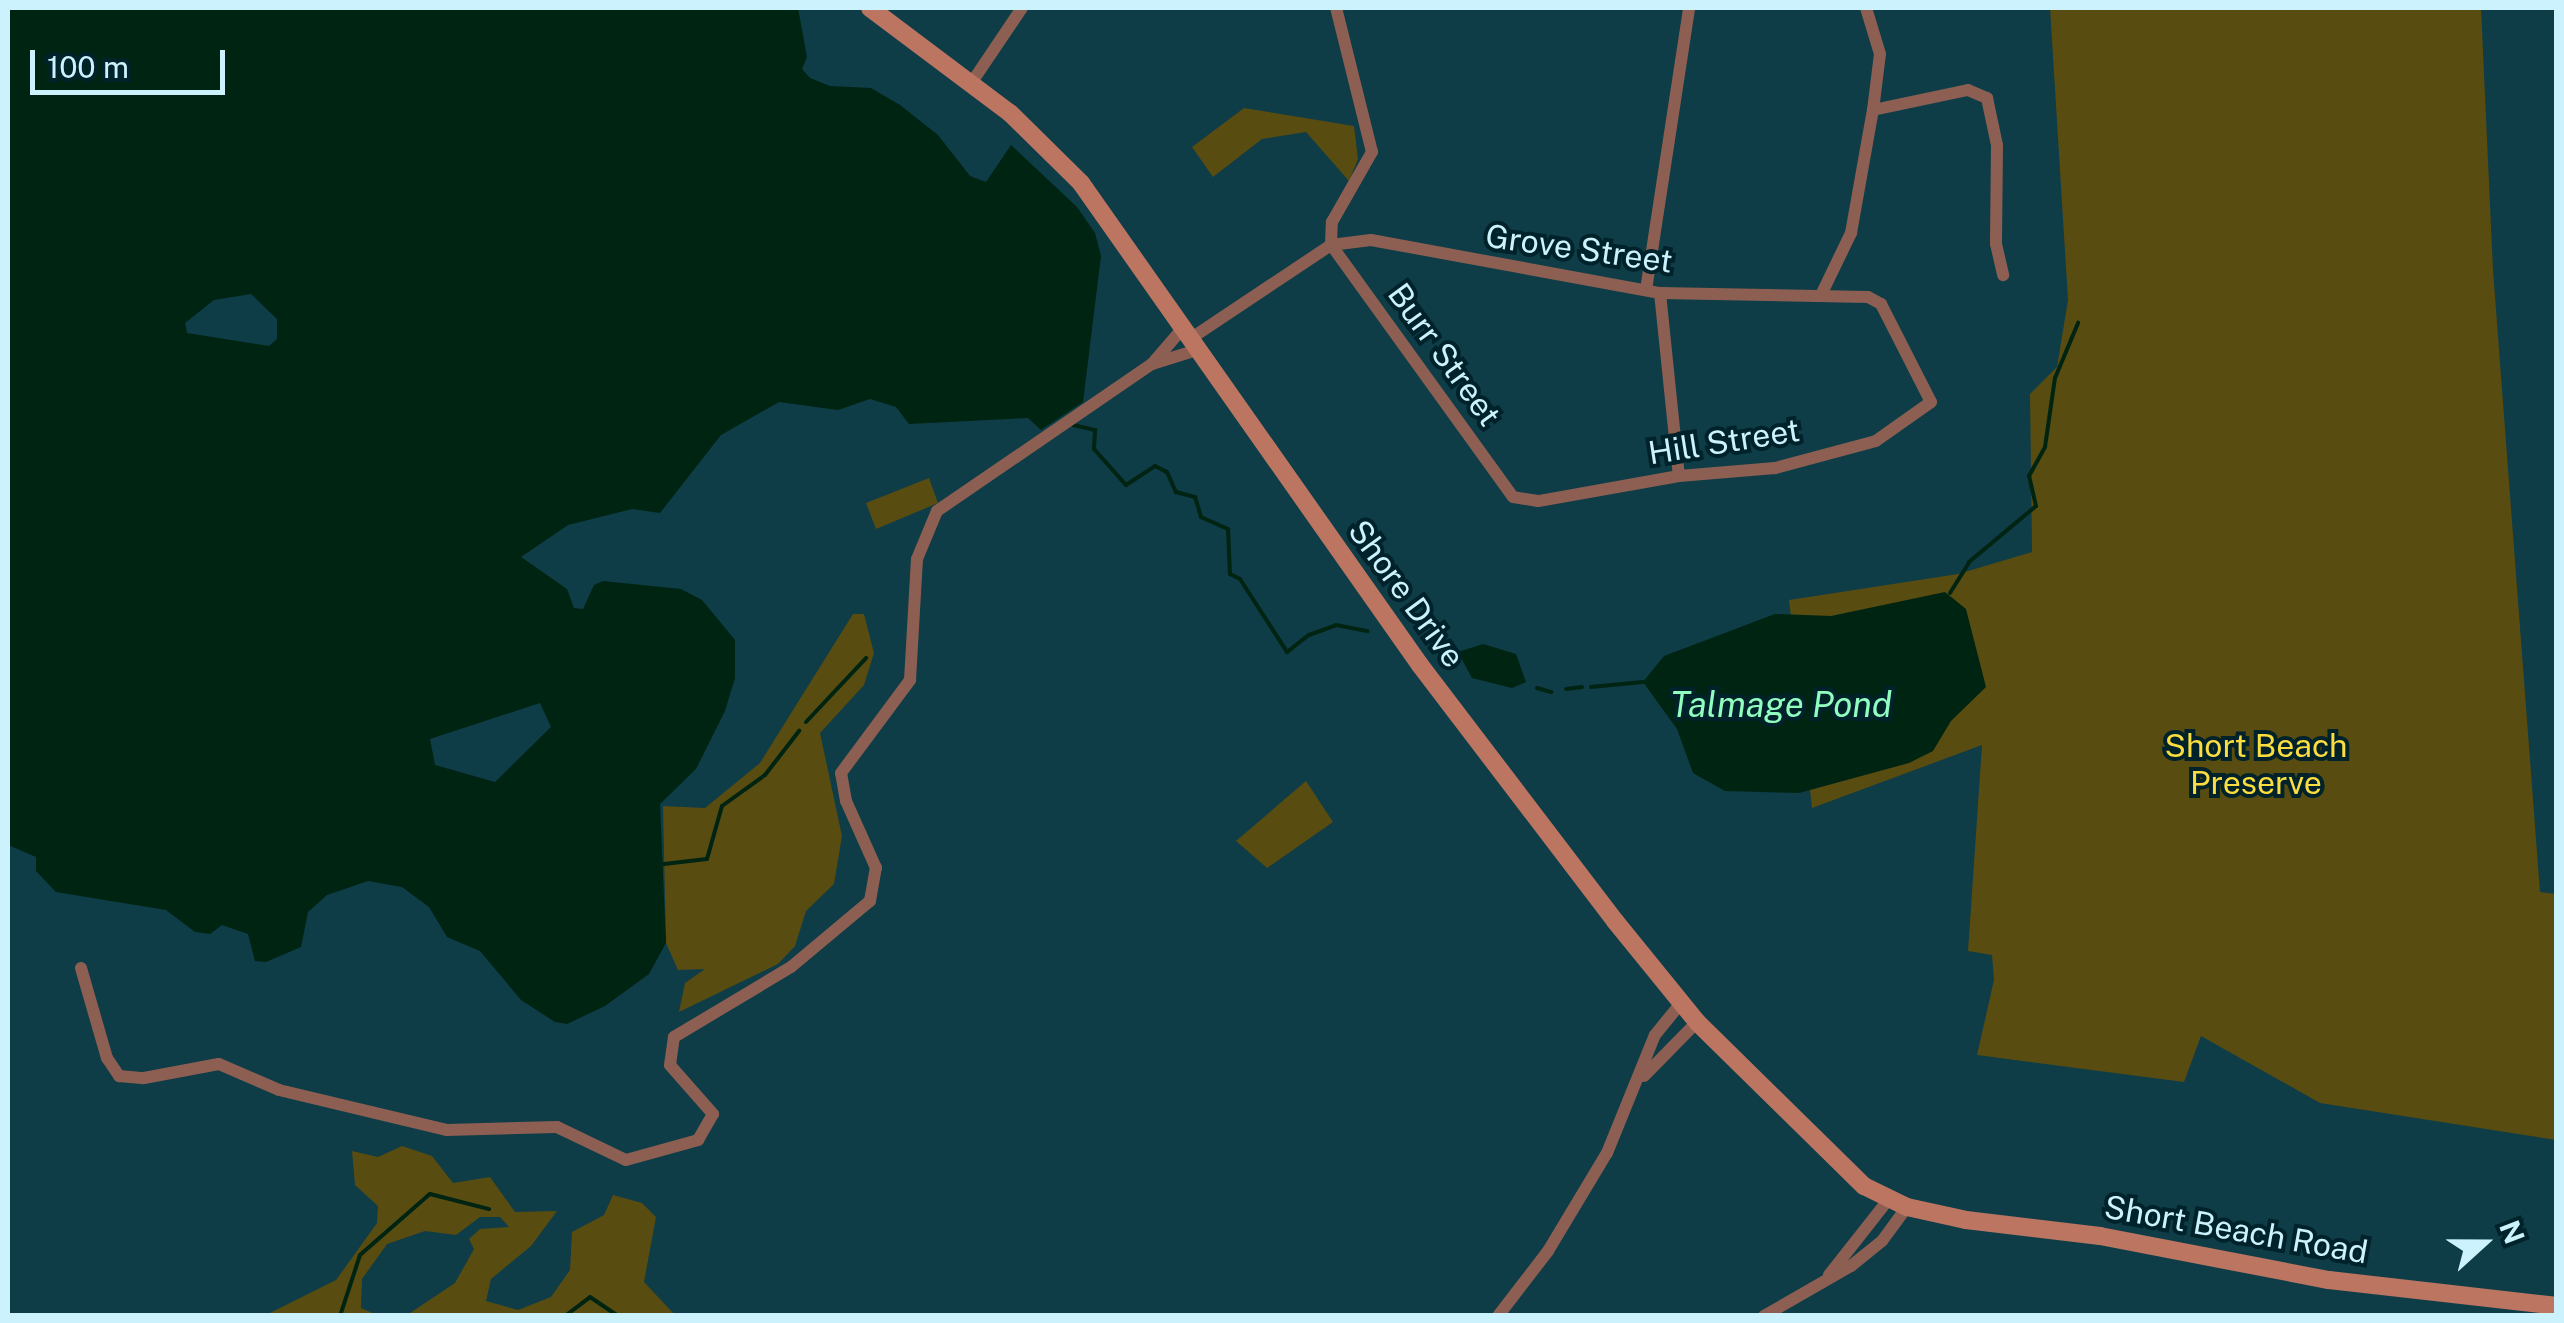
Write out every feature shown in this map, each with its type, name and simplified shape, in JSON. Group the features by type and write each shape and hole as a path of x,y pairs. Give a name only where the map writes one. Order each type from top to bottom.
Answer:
{"main road":[{"name":"Shore Drive","path":"870,8 1067,167 1420,665 1680,1004 1848,1173 1888,1200 1907,1207"},
{"name":"Short Beach Road","path":"1907,1207 2330,1280 2556,1306"}],"street":[{"path":"970,85 1022,8"},
{"path":"1331,245 1332,222 1372,152 1336,8"},
{"path":"1680,476 1653,292 1689,8"},
{"path":"1822,293 1850,233 1873,110 1880,54 1866,8"},
{"path":"1873,110 1968,90 1987,98 1997,145 1996,244 2002,274"},
{"name":"Grove Street","path":"1190,339 1331,245 1371,240 1653,292 1822,293 1880,304 1931,402"},
{"name":"Burr Street","path":"1331,245 1513,497"},
{"path":"81,968 107,1058 119,1076 144,1078 219,1064 280,1090 447,1130 557,1127 626,1160 698,1140 713,1114 670,1065 674,1037 791,967 870,901 876,868 846,801 842,774 910,680 918,559 938,511 1190,339"},
{"path":"1152,364 1190,339"},
{"name":"Hill Street","path":"1513,497 1538,501 1680,476 1775,468 1861,446 1931,402"},
{"path":"1498,1316 1548,1252 1644,1076 1655,1035 1680,1004"},
{"path":"1644,1076 1697,1022"},
{"path":"1828,1277 1888,1200"},
{"path":"1764,1316 1882,1241 1907,1207"}],"green space":[{"name":"Short Beach Preserve","path":"2050,8 2481,8 2493,270 2540,892 2556,894 2556,1140 2320,1103 2201,1036 2184,1082 1977,1055 1994,980 1992,955 1968,951 1982,745 1812,808 1789,600 1958,574 2032,552 2030,394 2057,367 2068,300"},
{"path":"1244,108 1354,126 1358,159 1349,181 1306,132 1262,139 1213,177 1192,147"},
{"path":"929,478 938,503 876,529 866,503"},
{"path":"853,614 864,614 874,653 864,685 820,733 842,836 834,884 806,911 795,946 778,964 679,1012 685,983 705,969 678,970 666,943 663,806 705,808 760,763"},
{"path":"1306,781 1333,822 1267,868 1236,841"},
{"path":"402,1146 432,1156 453,1183 490,1177 515,1212 557,1211 531,1246 491,1279 486,1301 518,1310 551,1297 570,1270 572,1232 604,1215 613,1195 642,1203 656,1217 644,1282 675,1315 407,1315 455,1283 474,1249 469,1239 480,1229 509,1227 500,1217 480,1217 456,1235 425,1231 387,1244 362,1279 361,1308 377,1315 266,1315 336,1280 377,1223 378,1206 355,1185 352,1151 378,1157"}],"water":[{"path":"8,8 798,8 807,57 802,69 810,78 830,86 871,88 900,105 938,135 970,176 986,182 1011,145 1077,207 1095,233 1101,256 1083,402 1041,430 1028,418 909,424 896,407 870,399 838,410 779,402 721,435 660,513 632,509 568,525 521,557 567,589 574,608 583,609 594,585 603,581 681,589 702,600 735,640 735,678 725,711 696,769 660,804 666,943 649,974 605,1006 567,1024 555,1022 521,1000 480,951 447,937 429,907 402,887 368,881 327,895 308,912 301,947 266,962 255,961 248,934 222,925 210,934 195,932 166,910 56,892 36,871 36,857 8,845","holes":["251,294 277,319 277,339 269,346 187,333 185,323 214,300","540,703 551,727 495,782 435,765 430,739"]},
{"name":"Talmage Pond","path":"1945,592 1966,609 1986,687 1951,721 1933,751 1909,763 1799,793 1725,791 1693,773 1677,729 1643,682 1664,656 1775,614 1831,616"},
{"path":"1483,644 1516,654 1526,682 1512,688 1472,678 1458,652"}],"waterway":[{"path":"1950,593 1969,562 2036,506 2029,476 2045,447 2055,378 2078,323"},
{"path":"1073,425 1095,430 1094,449 1126,485 1155,466 1167,472 1176,492 1195,497 1201,517 1228,529 1230,574 1240,579 1287,652 1309,635 1336,625 1367,631"},
{"path":"806,722 866,658"},
{"path":"1591,687 1643,682"},
{"path":"1566,689 1582,687"},
{"path":"1537,688 1551,692"},
{"path":"664,864 707,859 722,806 765,775 799,731"},
{"path":"340,1316 360,1255 430,1194 489,1209"},
{"path":"565,1316 590,1297 618,1316"}]}
